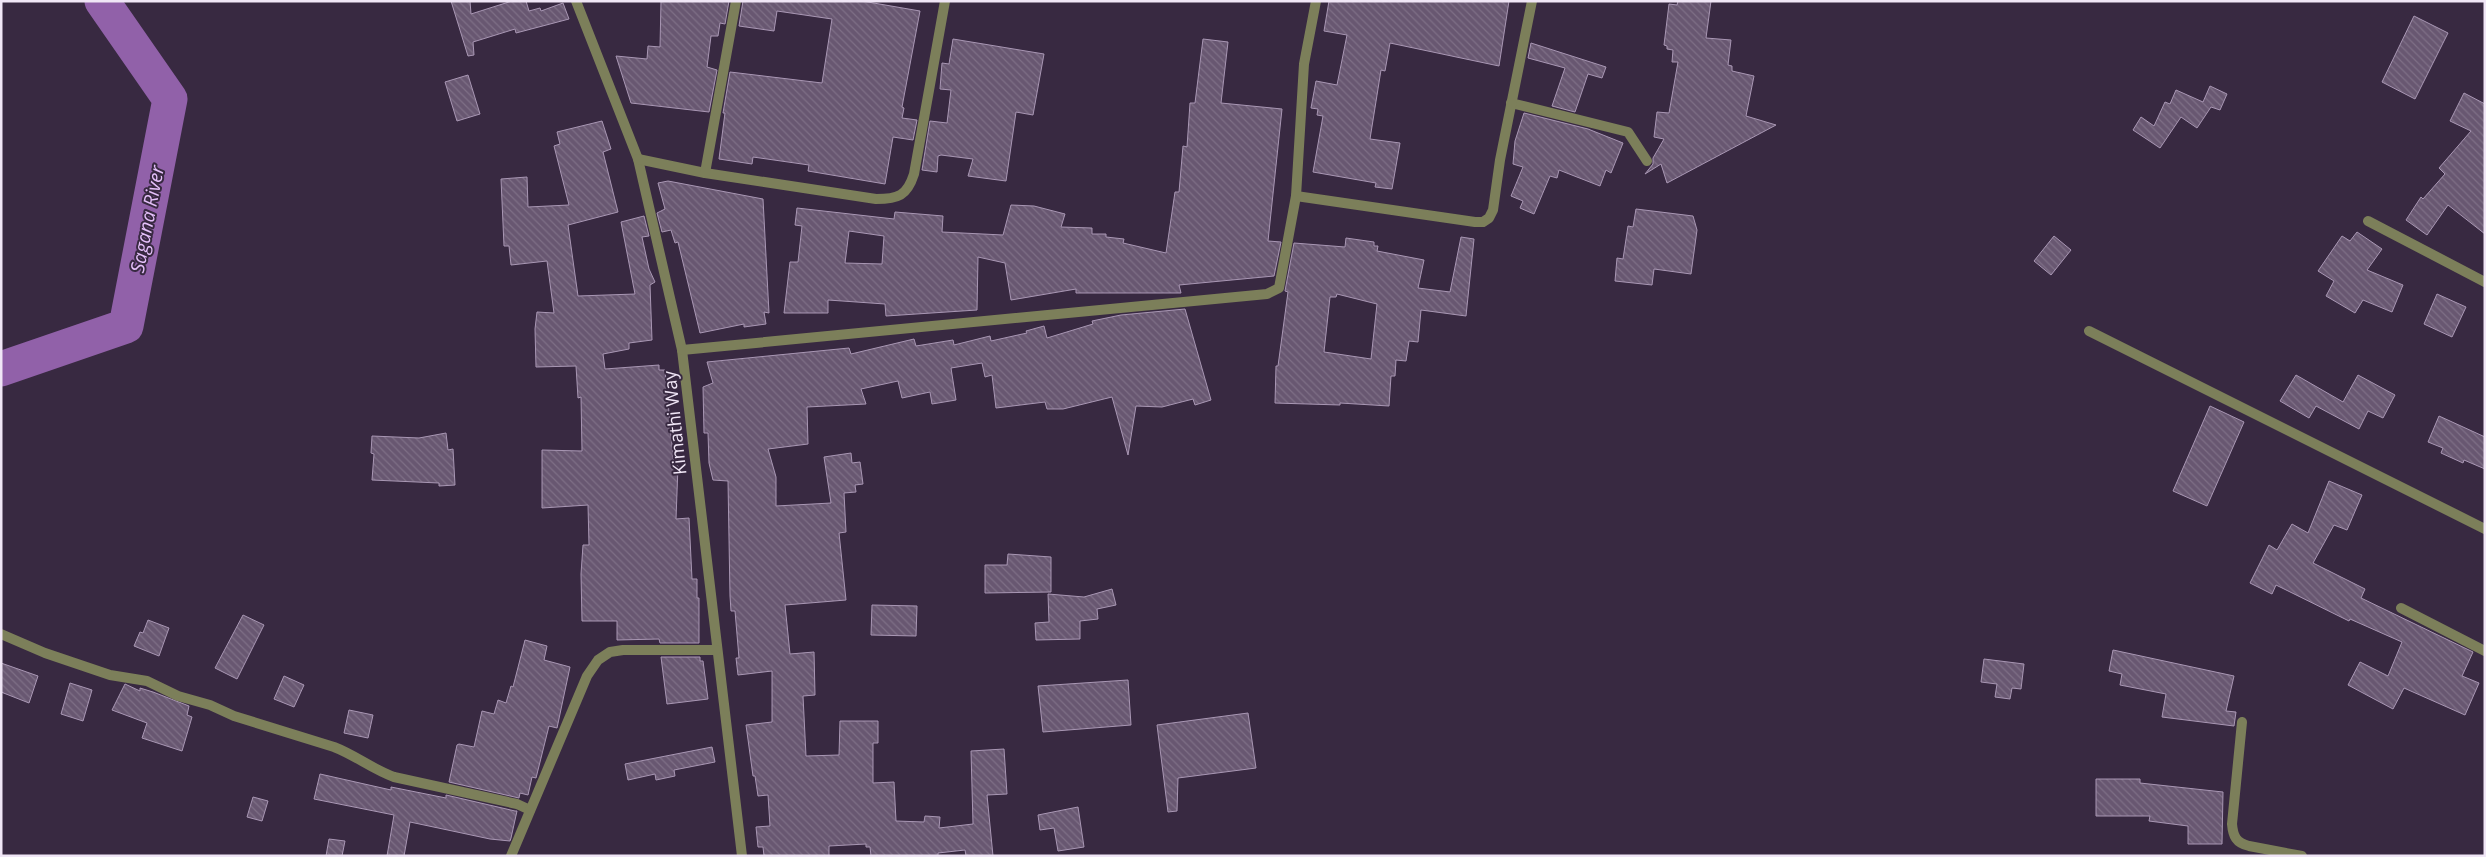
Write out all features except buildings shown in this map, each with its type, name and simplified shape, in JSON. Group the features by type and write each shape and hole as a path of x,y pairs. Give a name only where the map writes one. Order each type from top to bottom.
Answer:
{"street":[{"name":"Kimathi Way","path":"576,1 638,159 682,350 716,650 742,856"},
{"path":"705,173 736,1"},
{"path":"638,159 705,173 876,199 891,199 903,194 910,186 914,174 945,1"},
{"path":"682,350 1266,294 1279,288 1296,196 1304,64 1316,1"},
{"path":"1296,196 1474,222 1483,222 1488,218 1493,210 1510,103 1532,1"},
{"path":"1510,103 1628,132 1647,160"},
{"path":"2368,221 2485,282"},
{"path":"2089,331 2485,529"},
{"path":"2401,608 2485,651"},
{"path":"1,634 45,653 101,672 147,681 178,696 210,705 234,716 341,749 378,771 394,777 517,804 530,810"},
{"path":"511,856 574,704 587,676 598,660 610,652 623,650 716,650"},
{"path":"2242,722 2232,824 2236,840 2241,844 2249,846 2302,856"}],"waterway":[{"name":"Sagana River","path":"1,369 126,326 170,99 102,1"}]}
